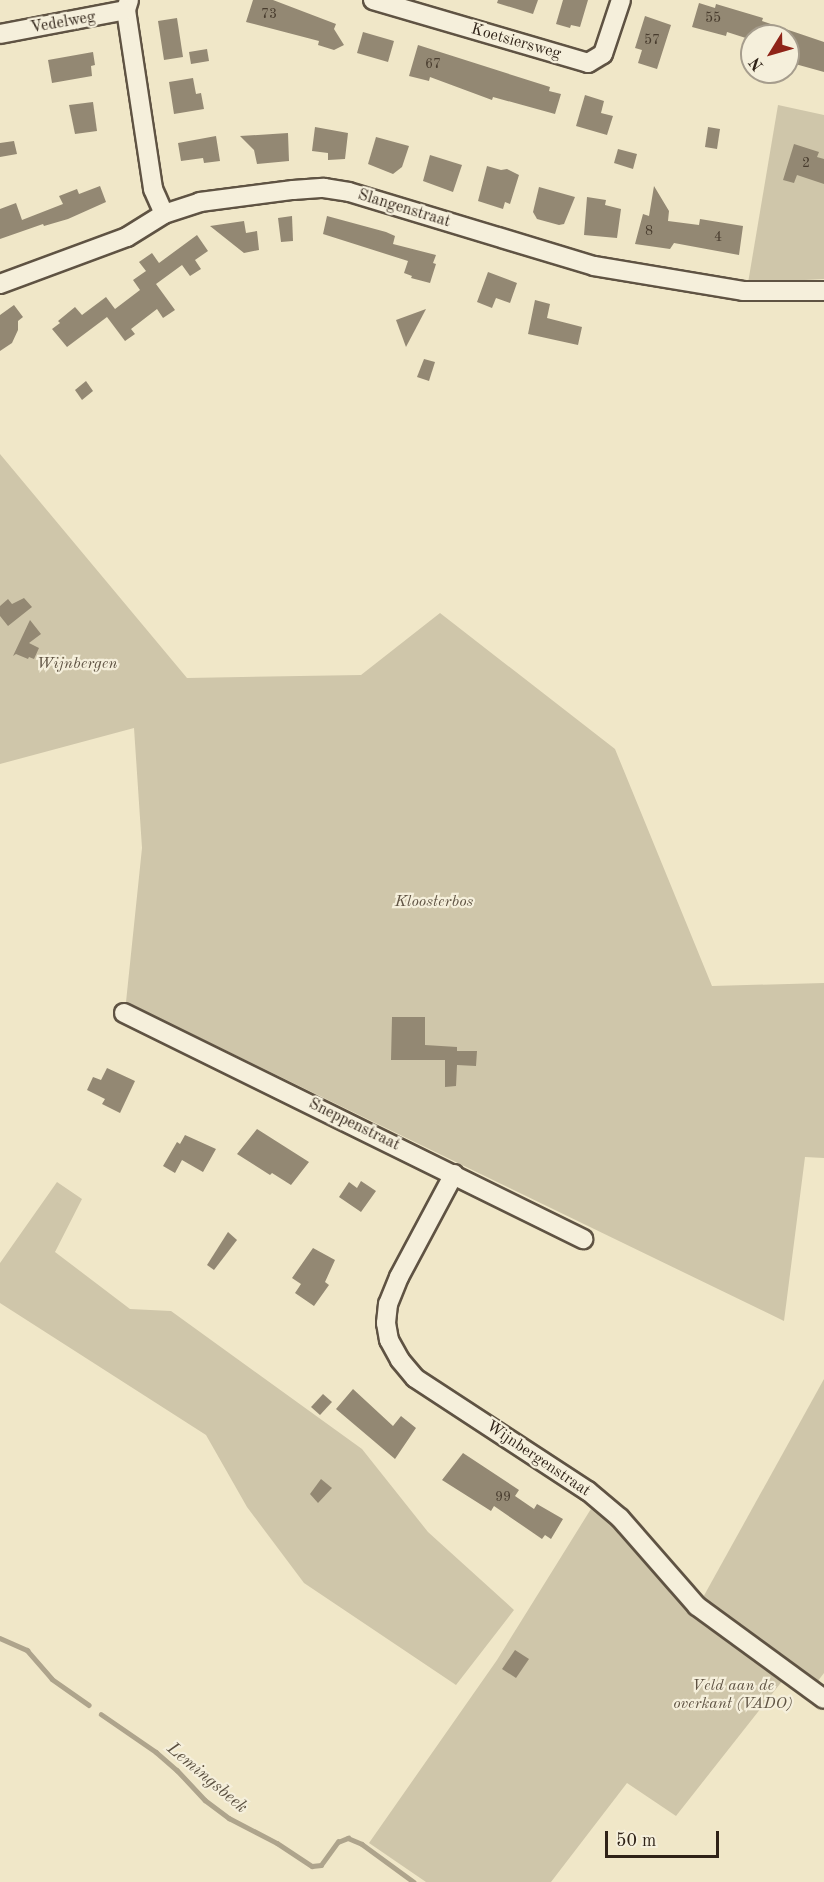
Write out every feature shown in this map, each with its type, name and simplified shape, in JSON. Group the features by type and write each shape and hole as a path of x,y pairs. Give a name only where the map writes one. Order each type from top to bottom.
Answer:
{"street":[{"name":"Koetsiersweg","path":"373,0 588,63 603,54 621,0"},
{"name":"Vedelweg","path":"0,34 128,5"},
{"path":"128,5 153,189 164,214"},
{"name":"Slangenstraat","path":"0,284 127,237 164,214 201,202 324,188 349,192 594,266 733,290 821,291"},
{"name":"Sneppenstraat","path":"124,1013 583,1239"},
{"name":"Wijnbergenstraat","path":"454,1174 399,1277 388,1304 386,1323 388,1340 400,1360 415,1378 588,1491 620,1518 697,1606 824,1699"}],"green space":[{"path":"778,105 824,115 824,279 748,283"},
{"name":"Kloosterbos","path":"0,454 187,678 361,675 440,613 615,749 712,986 824,983 824,1158 805,1157 784,1321 126,1002 142,848 134,728 0,764"},
{"path":"57,1182 82,1199 55,1252 130,1309 171,1311 362,1449 428,1532 514,1610 456,1685 304,1583 247,1507 206,1435 0,1303 0,1263"},
{"path":"824,1379 824,1673 814,1686 701,1601"},
{"name":"Veld aan de overkant (VADO)","path":"594,1504 609,1517 699,1621 783,1680 676,1816 627,1783 551,1882 426,1882 369,1843 497,1660"}],"building":[{"path":"253,0 273,0 336,24 334,29 344,45 334,50 318,45 319,41 246,22"},
{"path":"498,0 538,0 533,14 497,3"},
{"path":"563,0 588,0 580,27 571,25 570,28 556,24"},
{"path":"699,3 715,8 716,4 763,18 762,21 771,24 740,24 740,36 727,32 726,36 692,27"},
{"path":"645,16 671,25 657,69 638,63 642,50 635,48"},
{"path":"177,18 183,57 164,60 158,21"},
{"path":"363,32 394,41 388,62 357,53"},
{"path":"800,34 824,42 824,72 800,65"},
{"path":"418,45 550,87 549,91 561,94 555,114 493,97 492,100 430,77 429,81 409,76"},
{"path":"207,49 209,61 191,64 189,52"},
{"path":"93,52 95,65 91,66 92,76 52,83 48,60"},
{"path":"193,78 196,94 201,93 204,109 174,114 169,82"},
{"path":"585,95 604,101 601,113 613,116 607,135 576,126"},
{"path":"93,102 97,131 75,134 69,105"},
{"path":"315,127 348,133 345,159 328,160 328,153 312,151"},
{"path":"708,127 720,129 717,149 705,147"},
{"path":"288,133 289,161 257,164 254,150 240,136"},
{"path":"216,136 220,161 204,163 203,158 181,161 178,143"},
{"path":"376,137 409,146 402,167 393,174 368,164"},
{"path":"14,141 17,154 0,157 0,143"},
{"path":"794,144 819,152 817,157 824,159 824,184 797,175 794,183 783,180"},
{"path":"618,149 637,154 633,169 614,163"},
{"path":"430,155 462,165 453,192 423,181"},
{"path":"487,166 501,170 507,169 519,175 510,204 505,202 503,209 478,201"},
{"path":"100,186 106,202 68,219 44,226 43,224 0,239 0,209 16,203 22,220 63,204 59,196 77,189 79,194"},
{"path":"654,186 669,211 668,221 699,225 700,219 743,226 739,255 674,243 670,249 635,244 643,214 649,216"},
{"path":"539,187 575,197 564,224 559,225 537,219 533,212"},
{"path":"587,197 606,200 605,205 621,209 617,238 584,235"},
{"path":"292,216 293,241 281,242 278,218"},
{"path":"327,216 386,232 395,236 393,244 436,255 433,263 436,264 430,283 411,278 412,276 404,273 408,261 323,234"},
{"path":"244,221 246,233 257,231 259,250 244,253 210,226"},
{"path":"197,235 208,251 195,260 201,269 190,276 182,265 156,284 175,310 163,318 157,309 131,329 135,334 125,341 107,317 67,347 52,329 75,307 82,315 106,297 115,309 140,290 133,280 146,271 139,262 152,253 159,263"},
{"path":"488,272 517,283 510,303 496,298 492,308 477,302"},
{"path":"535,300 550,304 547,318 582,327 578,345 528,334"},
{"path":"14,305 23,317 18,321 18,330 12,343 0,351 0,315"},
{"path":"426,309 406,347 396,320"},
{"path":"424,359 435,362 429,381 417,377"},
{"path":"86,381 93,391 82,400 75,390"},
{"path":"24,598 32,607 8,626 0,616 0,606 8,599 12,604"},
{"path":"30,620 41,634 29,643 39,648 34,659 16,654 13,656"},
{"path":"392,1017 425,1017 425,1045 457,1047 457,1051 477,1051 476,1066 457,1065 456,1086 445,1087 445,1060 391,1060"},
{"path":"107,1068 135,1081 120,1113 102,1104 105,1099 87,1090 93,1077 101,1080"},
{"path":"257,1129 309,1162 291,1185 237,1154"},
{"path":"185,1135 216,1149 203,1172 182,1160 175,1173 163,1166 177,1142 180,1144"},
{"path":"361,1181 376,1191 361,1212 339,1197 349,1182 357,1188"},
{"path":"228,1232 237,1240 214,1270 207,1265"},
{"path":"313,1248 335,1260 325,1282 329,1285 314,1306 295,1293 301,1284 292,1278"},
{"path":"353,1389 393,1426 401,1416 416,1428 395,1459 336,1409"},
{"path":"323,1394 332,1402 320,1415 311,1407"},
{"path":"463,1453 519,1490 515,1496 534,1509 537,1504 563,1519 551,1539 545,1535 542,1539 494,1506 491,1511 442,1480"},
{"path":"321,1479 332,1488 318,1503 310,1494"},
{"path":"515,1650 529,1659 516,1678 502,1669"}],"waterway":[{"name":"Lemingsbeek","path":"0,1638 27,1650 52,1679 89,1705"},
{"name":"Lemingsbeek","path":"101,1714 156,1752 177,1770 205,1800 229,1818 277,1843 312,1866 321,1865 338,1842 348,1838 362,1844 414,1882"}],"park label":[{"name":"Wijnbergen","path":"77,664"}]}
